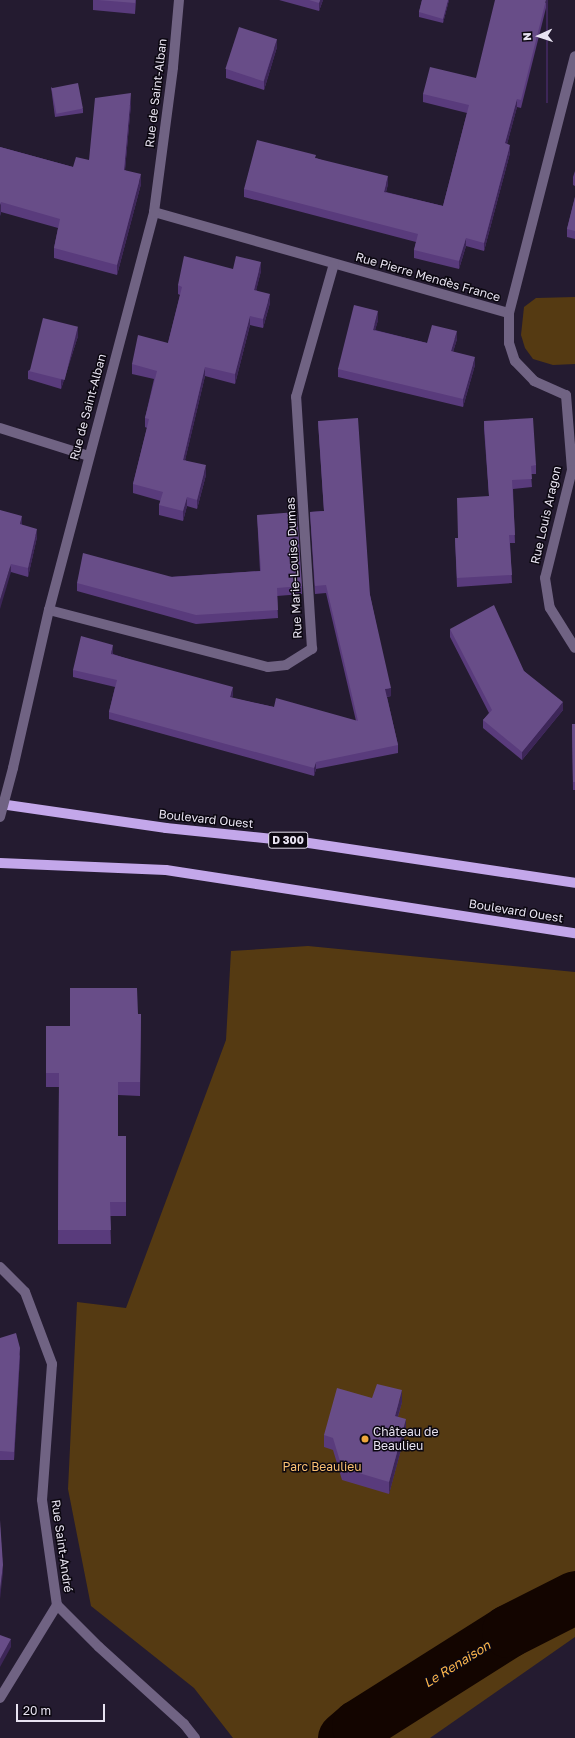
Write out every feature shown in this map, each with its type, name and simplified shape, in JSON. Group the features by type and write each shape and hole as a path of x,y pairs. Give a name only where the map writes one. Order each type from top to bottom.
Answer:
{"main road":[{"name":"Boulevard Ouest","path":"0,804 166,828 302,842 575,883"},
{"name":"Boulevard Ouest","path":"0,863 166,870 575,933"}],"street":[{"name":"Rue de Saint-Alban","path":"0,817 13,768 49,610 154,212 174,67 179,0"},
{"name":"Rue Pierre Mendès France","path":"154,212 509,313 575,56"},
{"name":"Rue Marie-Louise Dumas","path":"49,610 268,666 286,664 312,649 296,397 334,264"},
{"name":"Rue Louis Aragon","path":"509,313 509,343 515,361 534,381 566,395 572,470 545,578 550,608 575,648"},
{"path":"0,428 89,456"},
{"name":"Rue Saint-André","path":"0,1267 25,1292 52,1364 42,1500 57,1605 99,1647 184,1724 195,1738"},
{"path":"0,1698 57,1605"}],"green space":[{"path":"575,297 575,364 553,365 533,359 525,348 521,335 524,307 536,298"},
{"name":"Parc Beaulieu","path":"308,946 575,972 575,1637 430,1738 233,1738 194,1688 91,1606 68,1489 77,1302 126,1308 226,1040 231,951"}],"building":[{"path":"98,0 135,0 135,3"},
{"path":"309,0 320,0 319,3"},
{"path":"422,0 448,0 443,19 419,12"},
{"path":"495,0 546,0 521,100 517,99 505,143 510,145 484,243 466,238 459,261 414,250 418,234 244,189 257,140 316,155 315,158 388,176 384,192 443,206 469,105 423,94 430,67 476,78"},
{"path":"239,27 277,39 263,81 225,69"},
{"path":"78,83 83,109 56,114 51,88"},
{"path":"131,93 124,170 141,174 117,265 54,248 60,219 1,202 0,205 0,147 73,167 76,157 89,160 95,98"},
{"path":"575,197 575,231 567,229"},
{"path":"184,256 233,269 236,256 261,262 254,290 270,294 263,319 250,316 235,374 205,367 183,460 206,465 197,500 187,497 183,511 159,505 163,492 133,484 149,419 145,418 157,371 132,364 138,335 168,343 182,287 178,285"},
{"path":"354,305 378,311 373,330 427,343 432,325 457,331 451,351 475,357 463,399 338,369"},
{"path":"43,318 78,327 65,380 30,371"},
{"path":"358,418 370,595 391,688 385,689 398,745 316,762 314,768 109,712 117,680 73,670 81,636 113,645 111,654 233,687 230,697 274,707 276,698 358,721 326,585 315,586 310,512 324,511 318,421"},
{"path":"533,418 536,465 531,466 532,479 512,480 515,535 509,535 512,575 457,578 455,538 458,538 457,498 489,496 484,421"},
{"path":"0,510 22,516 20,524 37,529 28,568 11,564 0,600"},
{"path":"297,512 302,586 277,588 278,610 196,615 77,583 83,553 172,577 261,571 257,515"},
{"path":"494,605 524,671 563,702 522,752 483,720 492,710 450,629"},
{"path":"572,724 575,724 575,782 573,782"},
{"path":"70,988 137,988 138,1014 141,1014 140,1082 118,1082 118,1136 126,1136 126,1202 110,1202 111,1230 58,1230 59,1073 46,1073 46,1026 70,1026"},
{"path":"16,1333 20,1348 14,1452 0,1451 0,1338"},
{"name":"Château de Beaulieu","path":"377,1384 402,1390 395,1416 406,1419 389,1482 342,1468 333,1438 324,1435 337,1388 372,1398"},
{"path":"0,1520 3,1565 0,1590"},
{"path":"0,1635 11,1639 0,1659"}],"waterway":[{"name":"Le Renaison","path":"344,1738 358,1726 508,1631 575,1597"}],"place":[{"name":"Château de Beaulieu","path":"365,1439"}]}
